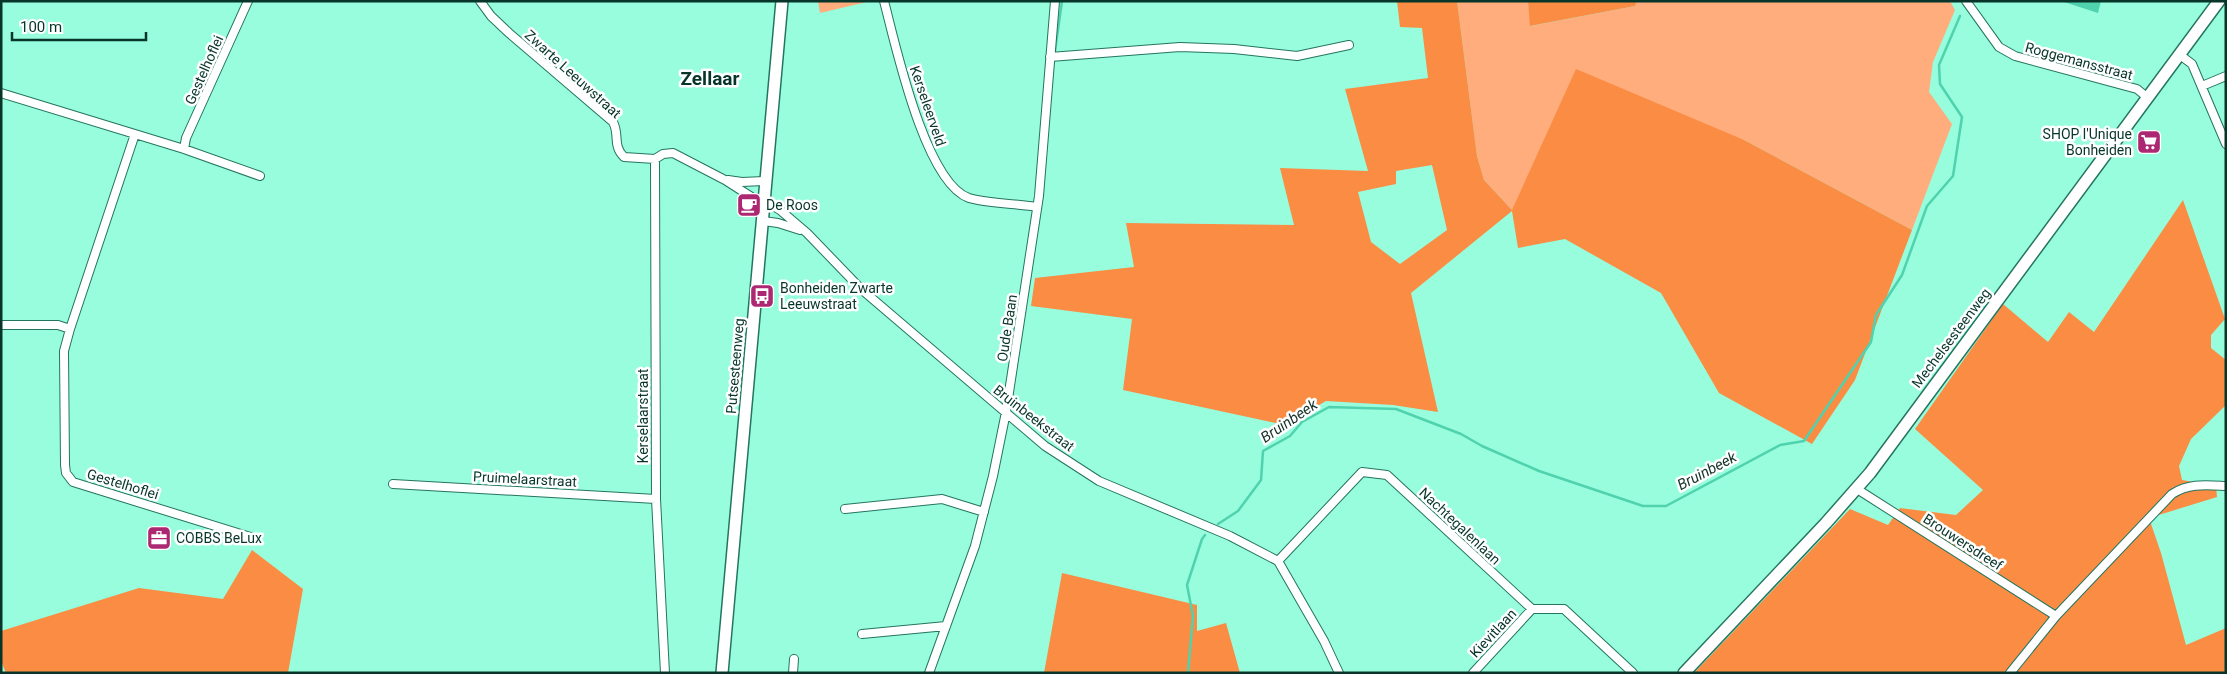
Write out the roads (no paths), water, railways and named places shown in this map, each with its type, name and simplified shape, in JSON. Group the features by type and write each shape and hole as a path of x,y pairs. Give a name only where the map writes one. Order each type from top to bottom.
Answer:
{"street":[{"name":"Gestelhoflei","path":"184,149 186,138 248,1"},
{"name":"Zwarte Leeuwstraat","path":"480,1 491,16 509,33 613,122 616,128 618,150 624,157 655,159 663,154 674,153 765,203"},
{"name":"Putsesteenweg","path":"722,673 782,1"},
{"name":"Kerseleerveld","path":"884,1 896,50 918,120 930,152 954,188 968,198 1037,207"},
{"name":"Oude Baan","path":"930,673 984,512 1006,412 1037,207 1055,1"},
{"name":"Roggemansstraat","path":"1966,1 1999,47 2015,56 2137,89 2148,98"},
{"name":"Mechelsesteenweg","path":"1684,673 1857,489 2219,1"},
{"path":"1050,57 1180,47 1234,49 1296,56 1349,45"},
{"path":"2180,55 2192,64 2226,144"},
{"path":"2202,86 2226,76"},
{"path":"1,93 184,149 260,176"},
{"name":"Gestelhoflei","path":"135,134 64,351 65,466 73,482 257,539"},
{"name":"Kerselaarstraat","path":"655,159 656,499 665,673"},
{"name":"Zwarte Leeuwstraat","path":"725,180 742,182 766,181"},
{"name":"Bruinbeekstraat","path":"765,203 780,210 807,233 861,289 1045,446 1099,481 1230,536 1278,561"},
{"name":"Bruinbeekstraat","path":"763,221 788,225 807,233"},
{"path":"1,325 58,325 70,329"},
{"name":"Nachtegalenlaan","path":"1278,561 1362,472 1387,475 1532,609"},
{"name":"Pruimelaarstraat","path":"392,484 656,499"},
{"path":"2010,673 2056,616 2172,494 2183,486 2200,484 2226,486"},
{"name":"Brouwersdreef","path":"1857,489 2056,616"},
{"path":"845,509 942,499 984,512"},
{"path":"1278,561 1324,640 1339,673"},
{"path":"1532,609 1564,609 1633,673"},
{"name":"Kievitlaan","path":"1472,673 1532,609"},
{"path":"862,634 946,626"},
{"path":"793,673 794,658"}],"waterway":[{"path":"1055,51 1062,1"},
{"name":"Bruinbeek","path":"1218,524 1238,511 1261,480 1263,451 1290,436 1302,422 1329,407 1396,409 1461,434 1482,446 1539,471 1643,506 1666,506 1780,445 1804,441 1871,342 1876,315 1902,275 1927,206 1953,176 1962,117 1940,84 1939,65 1960,16"},
{"name":"Bruinbeek","path":"1188,673 1193,616 1187,585 1205,535"}],"place":[{"name":"SHOP l'Unique Bonheiden","path":"2149,142"},
{"name":"De Roos","path":"749,205"},
{"name":"Bonheiden Zwarte Leeuwstraat","path":"762,296"},
{"name":"COBBS BeLux","path":"159,538"}],"district":[{"name":"Zellaar","path":"710,78"}]}
